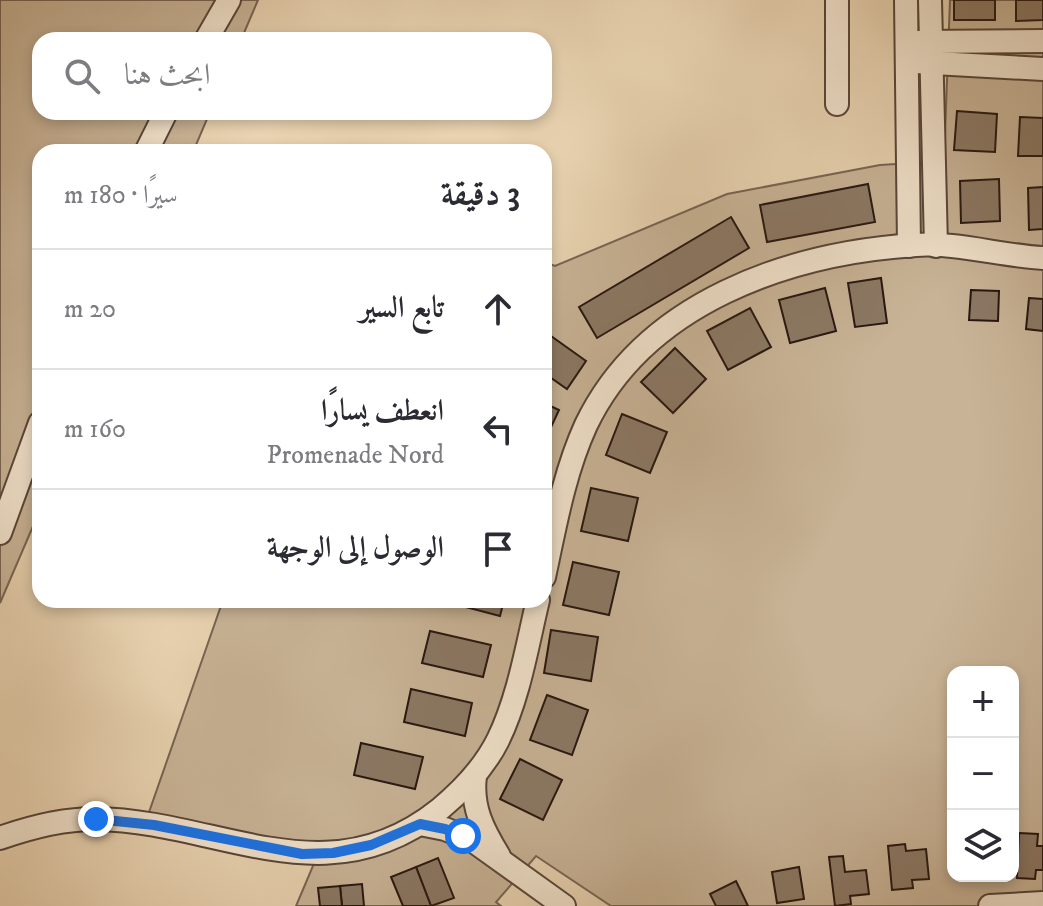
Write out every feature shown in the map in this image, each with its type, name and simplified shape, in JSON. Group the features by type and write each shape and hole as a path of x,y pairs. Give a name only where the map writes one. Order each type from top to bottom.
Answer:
{"street":[{"path":"211,32 229,0"},
{"path":"837,0 837,104"},
{"path":"906,0 909,246"},
{"path":"930,0 936,246"},
{"path":"907,52 1043,41"},
{"path":"931,51 1043,69"},
{"path":"150,144 162,120"},
{"path":"552,541 561,500 586,425 612,384 655,336 714,297 774,272 832,256 883,247 936,246 1043,258"},
{"path":"0,533 32,445"},
{"path":"0,838 58,822 96,819 154,825 286,852 316,854 371,845 420,824 460,792 475,776 497,742 508,715 536,608"},
{"path":"475,776 473,791 476,812 504,863"},
{"path":"420,824 463,836 564,906"},
{"path":"998,905 1043,903"}],"shaded area":[{"path":"0,0 258,0 244,32 32,32 32,120 207,120 196,144 32,144 32,529 0,603"},
{"path":"950,0 1043,0 1043,906 611,906 536,856 496,902 501,906 296,906 321,847 147,818 220,608 552,608 552,265 727,194 880,165 944,161"}],"building":[{"path":"954,0 995,0 995,20 954,20"},
{"path":"1016,0 1043,0 1043,20 1016,21"},
{"path":"957,111 997,114 995,152 954,150"},
{"path":"1020,117 1043,118 1043,156 1018,156"},
{"path":"999,179 1000,221 961,223 960,181"},
{"path":"868,184 875,222 767,242 760,205"},
{"path":"1043,187 1043,229 1029,230 1028,188"},
{"path":"731,217 749,248 597,338 579,307"},
{"path":"881,278 887,323 855,327 848,283"},
{"path":"825,288 836,331 790,343 779,300"},
{"path":"971,290 999,291 998,321 969,320"},
{"path":"1029,298 1043,299 1043,331 1026,329"},
{"path":"750,308 771,347 728,370 707,331"},
{"path":"552,337 586,361 567,389 552,379"},
{"path":"675,348 706,379 673,413 641,382"},
{"path":"552,407 559,410 552,425"},
{"path":"622,414 667,432 650,473 606,455"},
{"path":"591,488 638,498 628,541 581,531"},
{"path":"573,562 619,572 609,615 563,605"},
{"path":"470,608 502,608 500,616"},
{"path":"551,630 598,637 591,681 544,673"},
{"path":"430,631 491,645 483,677 422,663"},
{"path":"411,689 472,703 465,736 404,722"},
{"path":"547,695 588,710 572,755 530,740"},
{"path":"361,743 423,757 415,789 354,775"},
{"path":"520,759 562,780 543,820 500,799"},
{"path":"1019,833 1038,834 1037,846 1043,846 1043,870 1036,870 1035,879 1019,878"},
{"path":"905,844 906,851 926,849 929,879 912,880 913,888 892,890 888,846"},
{"path":"843,856 845,872 866,870 869,894 850,896 851,904 835,906 829,857"},
{"path":"438,858 454,898 431,906 416,867"},
{"path":"416,867 431,906 403,906 391,877"},
{"path":"799,867 804,899 777,903 772,872"},
{"path":"736,881 748,906 716,906 710,894"},
{"path":"362,884 364,906 342,906 340,886"},
{"path":"340,886 342,906 320,906 318,888"}],"route":[{"path":"96,819 154,825 302,854 333,853 371,845 420,824 463,836"}]}
